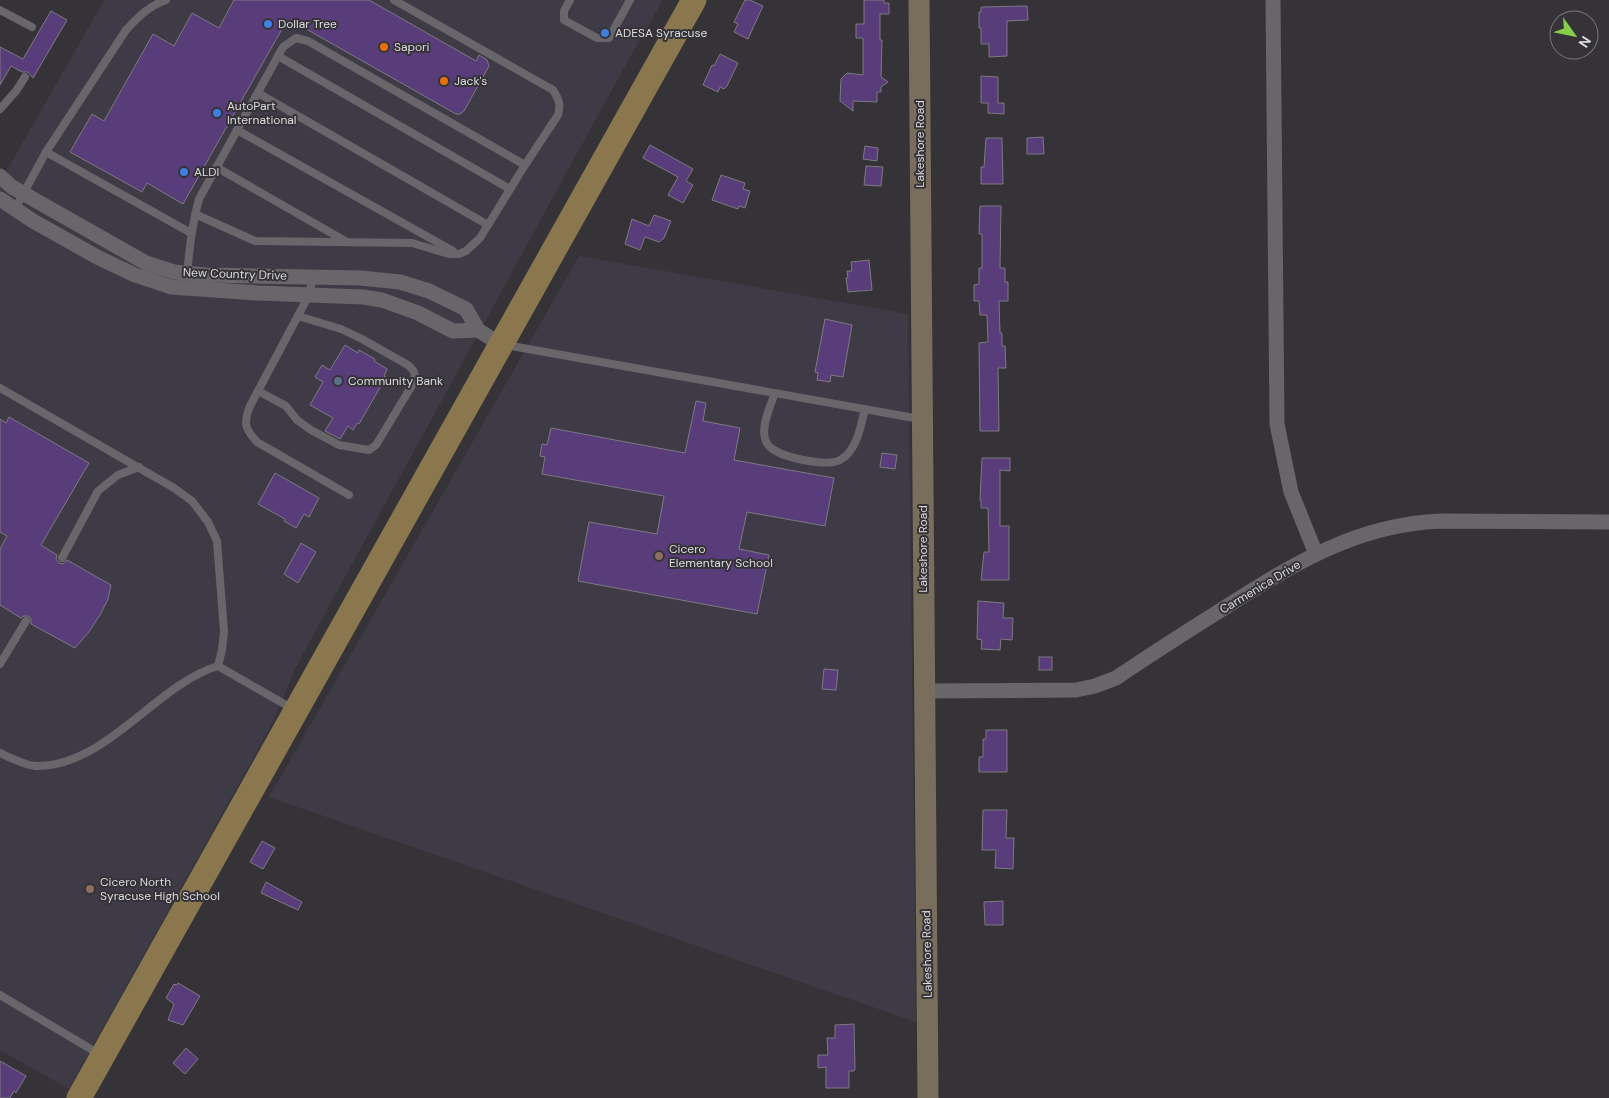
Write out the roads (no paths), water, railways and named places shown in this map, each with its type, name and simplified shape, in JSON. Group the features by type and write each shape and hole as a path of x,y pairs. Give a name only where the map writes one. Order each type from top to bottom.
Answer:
{"main road":[{"path":"79,1098 694,0"}],"street":[{"name":"Lakeshore Road","path":"919,0 928,1098"},
{"path":"1273,0 1277,424 1291,492 1316,554"},
{"name":"New Country Drive","path":"0,176 22,193 146,263 174,272 186,281 309,295 382,300 418,313 453,331 478,330"},
{"name":"New Country Drive","path":"0,198 33,221 99,258 135,275 171,287 186,281 313,277 361,278 400,282 429,291 466,309 478,330 500,344"},
{"name":"Carmenica Drive","path":"924,691 1076,690 1095,686 1116,678 1286,568 1349,540 1380,530 1413,522 1609,522"}],"lane":[{"path":"15,209 46,152 126,30 140,15 166,0"},
{"path":"195,214 255,241 412,243 449,254 459,254 466,251 480,238 558,115 560,108 558,97 553,90 394,0"},
{"path":"570,0 564,11 564,20 597,38 609,38 630,0"},
{"path":"0,10 32,27"},
{"path":"186,281 191,233 199,199 283,47 296,38 302,38 525,166"},
{"path":"278,56 510,189"},
{"path":"0,109 16,91 25,77"},
{"path":"258,93 488,225"},
{"path":"237,130 459,254"},
{"path":"46,152 191,233"},
{"path":"216,167 349,242"},
{"path":"313,277 309,295 246,416 247,431 257,442 349,495"},
{"path":"258,391 286,406 297,420 339,446 370,450 376,445 414,382 416,376 414,370 408,365 341,329 298,316"},
{"path":"500,344 922,419"},
{"path":"0,388 139,467 192,501 208,522 217,541 224,632 218,666"},
{"path":"775,393 767,415 764,436 770,447 798,459 831,463 842,459 852,447 860,432 865,409"},
{"path":"62,558 98,491 118,475 139,467"},
{"path":"0,664 26,621"},
{"path":"0,753 34,766 52,765 71,759 109,738 187,679 204,670 218,666 296,711"},
{"path":"0,995 103,1056"}],"place":[{"name":"Dollar Tree","path":"268,24"},
{"name":"ADESA Syracuse","path":"605,33"},
{"name":"Sapori","path":"384,47"},
{"name":"Jack's","path":"444,81"},
{"name":"AutoPart International","path":"217,113"},
{"name":"ALDI","path":"184,172"},
{"name":"Community Bank","path":"338,381"},
{"name":"Cicero Elementary School","path":"659,556"},
{"name":"Cicero North Syracuse High School","path":"90,889"}]}
